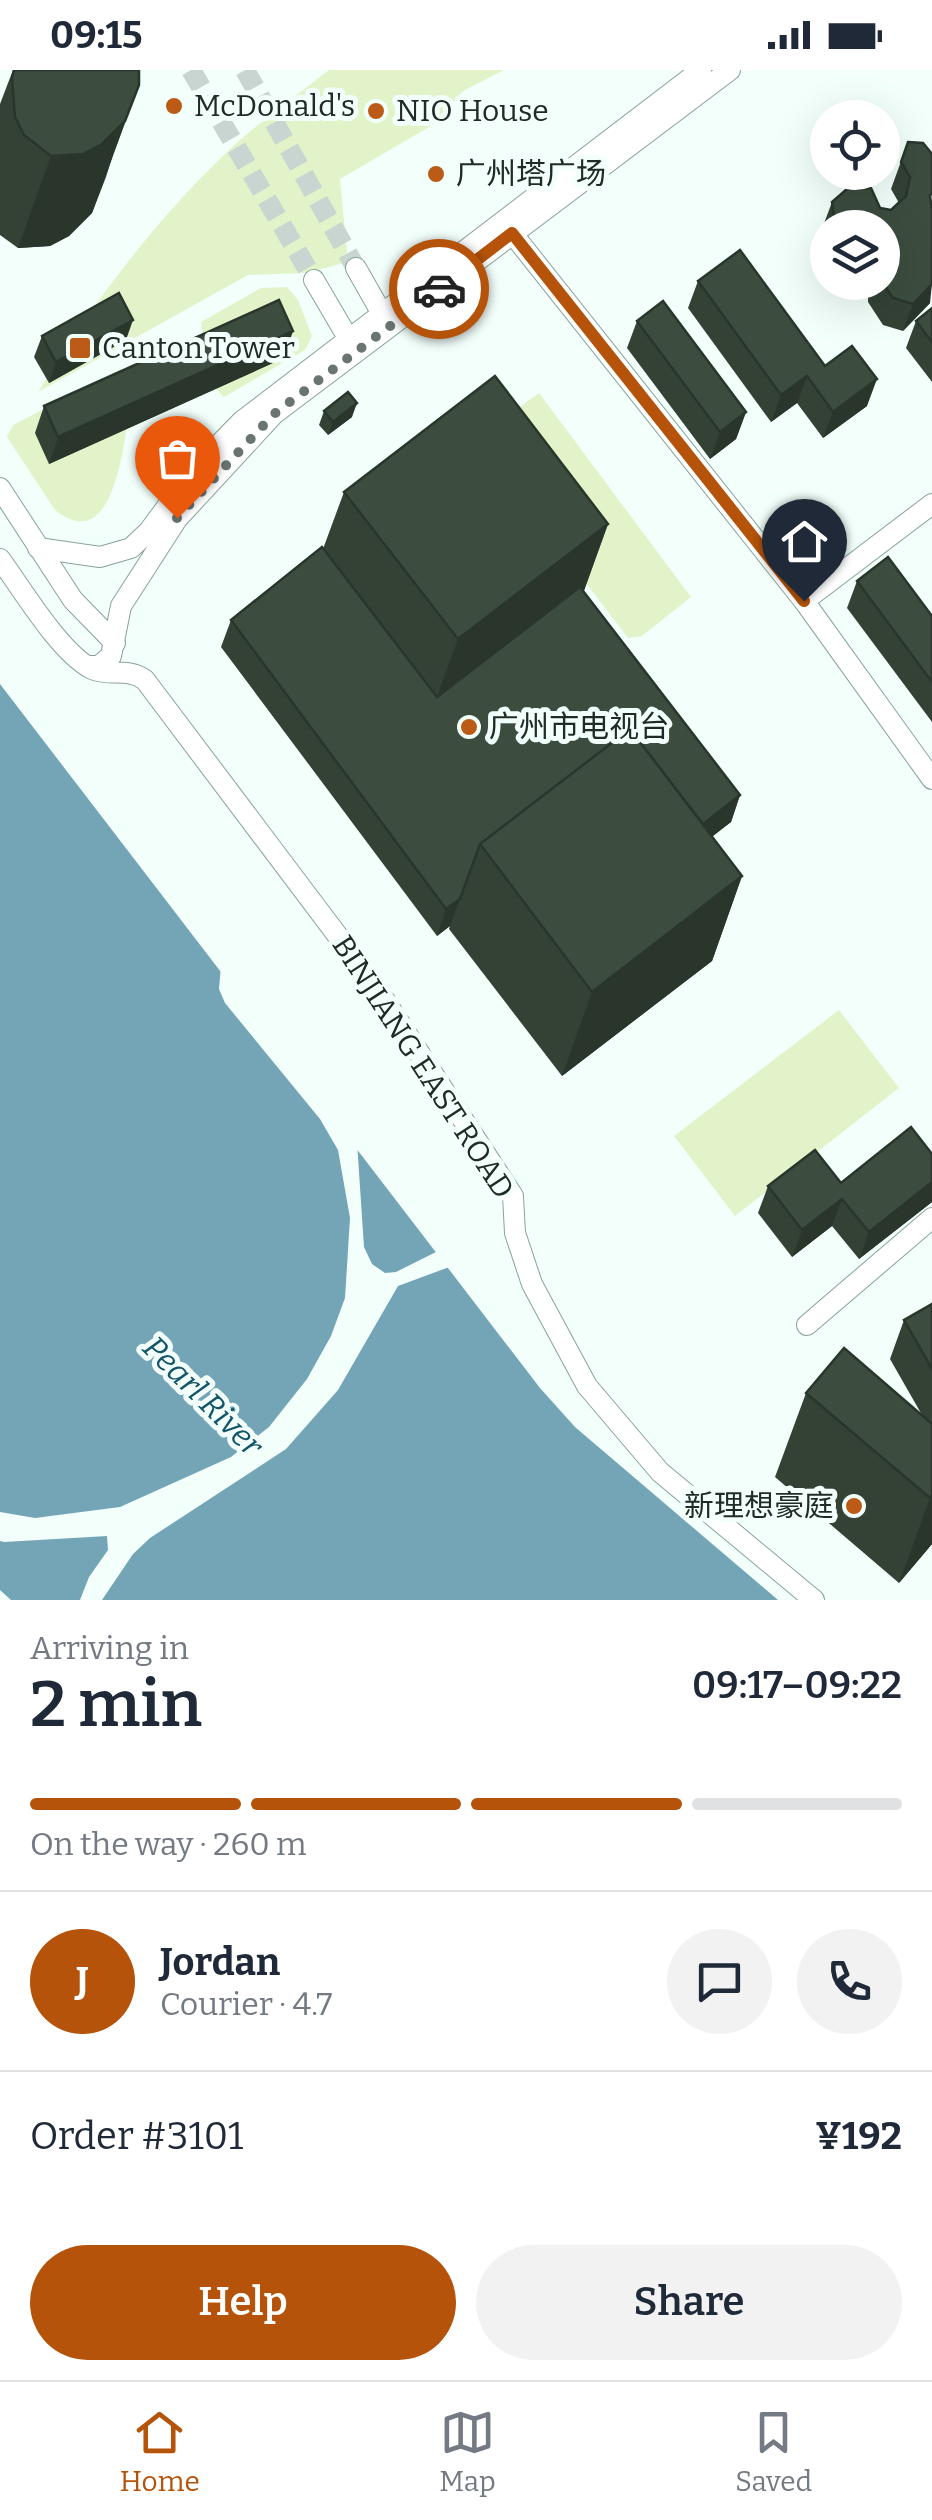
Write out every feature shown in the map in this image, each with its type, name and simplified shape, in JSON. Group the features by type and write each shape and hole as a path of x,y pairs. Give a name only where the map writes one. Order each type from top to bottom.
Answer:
{"street":[{"path":"0,559 87,666 107,661 115,643 116,621 130,589 199,491 274,414 701,70"},
{"path":"38,548 100,558 131,548 149,532 216,446 348,338 730,70"},
{"path":"508,227 804,601 932,778"},
{"path":"356,268 381,312 374,337"},
{"path":"314,280 348,338"},
{"path":"348,338 374,337"},
{"path":"0,488 73,600 115,643"},
{"path":"804,601 932,504"},
{"name":"BINJIANG EAST ROAD","path":"87,666 102,672 130,672 145,680 374,984 513,1196 515,1232 532,1284 586,1386 660,1472 814,1600"},
{"path":"807,1326 932,1218"}],"green space":[{"path":"329,70 504,70 463,91 436,123 340,179 348,262 306,273 248,275 38,392 100,299 170,211 234,145"},
{"path":"287,287 298,300 312,336 305,350 224,397 208,381 201,322 261,288"},
{"path":"121,369 133,384 116,480 94,517 77,521 55,510 7,437 13,425"},
{"path":"539,393 691,597 642,636 628,638 479,443 481,435"},
{"path":"839,1010 899,1088 735,1216 674,1136"}],"water":[{"name":"Pearl River","path":"0,684 540,1388 575,1427 778,1600 11,1600 0,1590"}],"pier":[{"path":"221,966 357,1142 364,1247 372,1264 385,1273 396,1272 440,1250 452,1266 398,1286 338,1390 286,1449 150,1538 133,1554 102,1600 80,1600 89,1577 108,1550 107,1536 4,1542 0,1541 0,1512 35,1518 120,1507 231,1457 269,1427 307,1379 331,1336 345,1298 350,1218 338,1150 320,1119 225,1003 219,989"}],"building":[{"path":"14,70 139,70 139,85 125,121 102,144 83,154 51,156 24,135 15,117"},
{"path":"908,142 923,143 932,154 932,284 913,304 900,300 900,210 891,210 906,196 910,177 901,162"},
{"path":"846,190 872,190 880,208 891,210 833,210 832,202"},
{"path":"740,250 825,366 852,346 877,379 833,412 807,376 781,395 698,281"},
{"path":"119,293 133,320 56,362 42,336"},
{"path":"279,300 293,331 58,437 44,406"},
{"path":"663,301 746,412 720,432 637,321"},
{"path":"932,308 932,342 916,321"},
{"path":"495,376 608,524 458,639 344,492"},
{"path":"348,392 357,403 333,422 324,411"},
{"path":"322,547 437,697 580,587 740,795 703,824 630,729 480,844 460,899 446,909 231,620"},
{"path":"888,557 932,616 932,682 857,581"},
{"path":"630,729 742,876 592,992 480,844"},
{"path":"911,1127 932,1154 932,1182 869,1232 842,1199 802,1230 768,1186 815,1150 841,1183"},
{"path":"932,1304 932,1369 904,1320"},
{"path":"844,1348 932,1424 930,1498 806,1393"}],"tunnel":[{"path":"191,70 314,280"},
{"path":"245,70 356,268"}],"way so far":[{"path":"177,518 223,464 274,414 439,289"}],"place":[{"name":"McDonald's","path":"174,106"},
{"name":"NIO House","path":"376,111"},
{"name":"广州塔广场","path":"436,174"},
{"name":"Canton Tower","path":"80,348"},
{"name":"广州市电视台","path":"469,727"},
{"name":"新理想豪庭","path":"854,1506"}],"route":[{"path":"439,289 512,233 804,601"}]}
